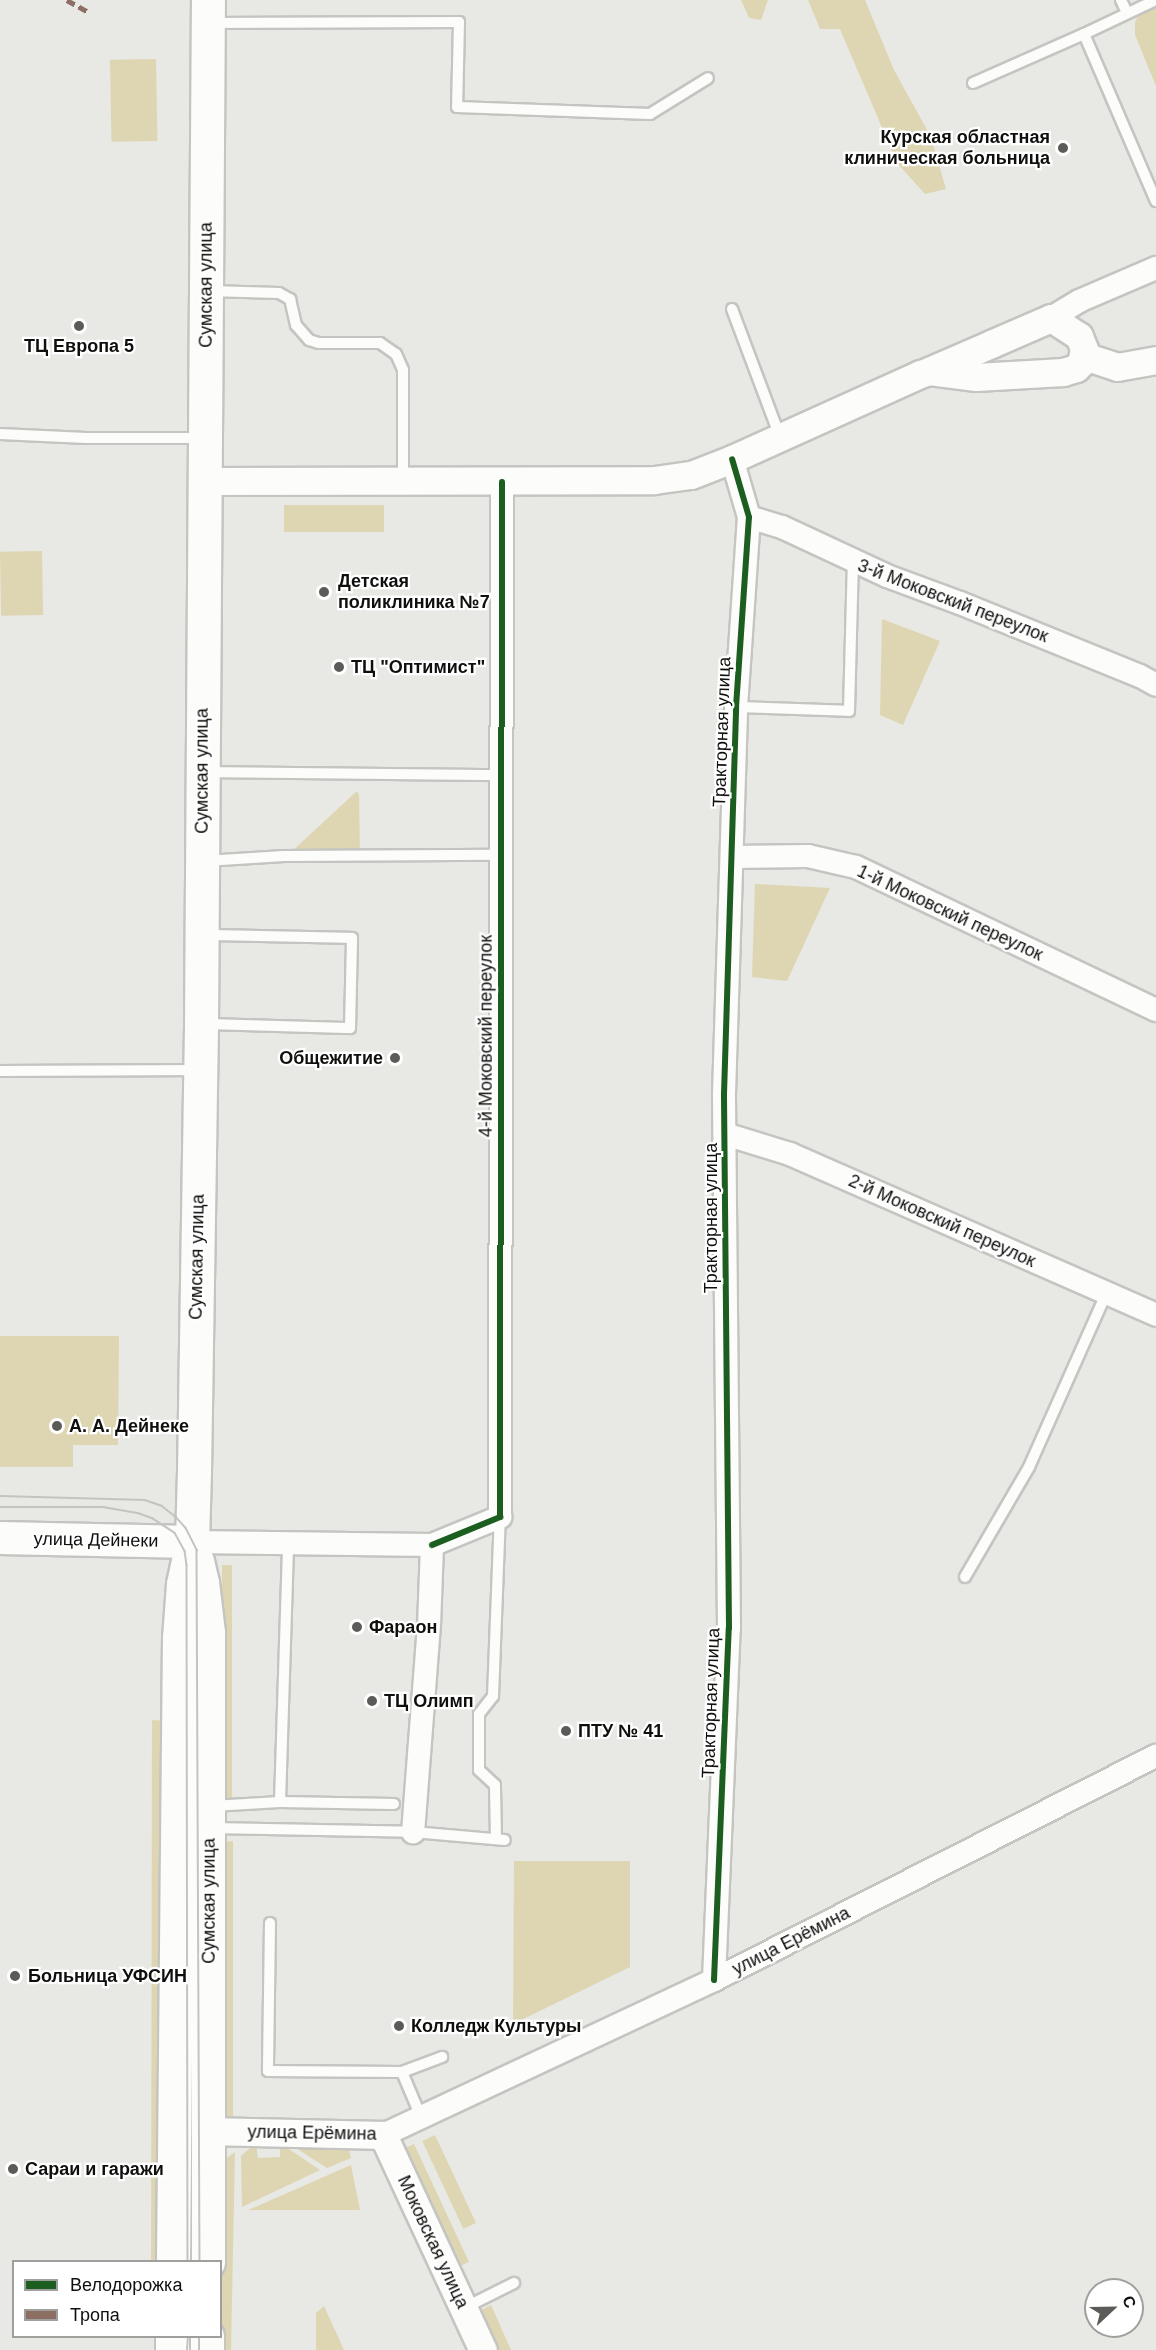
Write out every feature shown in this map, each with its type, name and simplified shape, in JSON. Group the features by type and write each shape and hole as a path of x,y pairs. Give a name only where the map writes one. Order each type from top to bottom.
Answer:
{"main road":[{"name":"Сумская улица","path":"172,2260 179,1638 183,1584 192,1542 201,1024 208,11"},
{"name":"улица Дейнеки","path":"0,1538 192,1542"},
{"name":"Сумская улица","path":"192,1542 202,1582 208,1632 208,2260"}],"street":[{"path":"204,481 654,480 691,474 732,459 1051,318 1079,302 1156,268"},
{"path":"928,371 976,377 1062,372 1076,368 1084,356 1083,342 1079,336 1051,318"},
{"path":"1084,356 1117,367 1156,360"},
{"name":"Тракторная улица","path":"714,1980 729,1629 725,1134 736,706 750,517 732,459"},
{"name":"4-й Моковский переулок","path":"500,1517 502,482"},
{"name":"3-й Моковский переулок","path":"750,517 782,527 853,562 1055,641 1140,676 1156,685"},
{"name":"1-й Моковский переулок","path":"733,857 808,856 856,867 1156,1010"},
{"name":"2-й Моковский переулок","path":"725,1134 790,1154 1156,1315"},
{"path":"192,1542 432,1545 500,1517"},
{"path":"413,1832 429,1625 432,1545"},
{"name":"улица Ерёмина","path":"209,2131 383,2135 714,1980 1156,1756"},
{"name":"Моковская улица","path":"383,2135 483,2350"}],"lane":[{"path":"1121,0 1127,13"},
{"path":"973,83 1156,0"},
{"path":"208,11 459,22 457,107 650,114 708,78"},
{"path":"1084,34 1156,201"},
{"path":"206,291 279,293 290,299 296,325 309,340 319,343 380,343 396,354 403,370 403,481"},
{"path":"732,309 780,437"},
{"path":"0,434 86,438 205,438"},
{"path":"736,706 849,711 853,562"},
{"path":"202,772 501,775"},
{"path":"202,861 242,857 500,855"},
{"path":"201,1024 350,1028 352,938 202,935"},
{"path":"0,1071 200,1070"},
{"path":"965,1577 1029,1467 1106,1294"},
{"path":"209,1817 500,1839 495,1785 479,1770 479,1714 493,1696 500,1517"},
{"path":"280,1802 288,1543"},
{"path":"209,1817 280,1802 394,1803"},
{"path":"270,1923 268,2071 402,2072 442,2057"},
{"path":"402,2072 421,2117"},
{"path":"464,2308 514,2283"}],"shaded area":[{"path":"741,0 768,0 761,20 749,18"},
{"path":"808,0 865,0 894,70 931,137 946,189 925,194 897,163 840,29 820,29"},
{"path":"1156,6 1156,86 1135,35 1135,22 1140,12"},
{"path":"156,59 157,141 111,142 110,60"},
{"path":"284,505 384,505 384,532 284,532"},
{"path":"42,551 43,615 1,616 0,552"},
{"path":"882,619 940,641 903,725 880,715"},
{"path":"357,791 359,795 360,854 289,854"},
{"path":"755,884 830,888 787,981 752,977"},
{"path":"0,1336 119,1336 118,1445 73,1445 73,1467 0,1467"},
{"path":"222,1565 232,1565 232,1798 222,1798"},
{"path":"152,1720 169,1721 162,2260 151,2260"},
{"path":"233,1841 233,2116 221,2116 219,1842"},
{"path":"514,1861 630,1861 630,1967 513,2024"},
{"path":"435,2135 476,2223 463,2229 422,2141"},
{"path":"256,2143 258,2158 280,2157 280,2143 320,2170 242,2207 241,2156"},
{"path":"288,2143 348,2146 351,2158 327,2168"},
{"path":"414,2144 469,2262 457,2267 402,2149"},
{"path":"235,2152 231,2350 212,2350 219,2338 222,2338 222,2260 220,2260 214,2167"},
{"path":"351,2165 360,2210 248,2210"},
{"path":"491,2305 511,2350 498,2350 480,2311"},
{"path":"324,2306 344,2350 316,2350 316,2313"}],"tram line":[{"path":"0,1496 145,1500 162,1506 176,1517 186,1528 197,1550 200,2260"},
{"path":"0,1507 103,1507 138,1513 152,1518 175,1533 185,1551 187,1565 188,2260"},
{"path":"187,2350 188,2338"},
{"path":"199,2338 199,2350"}],"marked path":[{"path":"67,0 89,12"}],"cycle path":[{"path":"714,1980 729,1628 724,1094 736,707 749,517 732,459"},
{"path":"432,1545 500,1517 502,482"}],"place":[{"name":"Курская областная клиническая больница","path":"1063,148"},
{"name":"ТЦ Европа 5","path":"79,326"},
{"name":"Детская поликлиника №7","path":"324,592"},
{"name":"ТЦ \"Оптимист\"","path":"339,667"},
{"name":"Общежитие","path":"395,1058"},
{"name":"А. А. Дейнеке","path":"57,1426"},
{"name":"Фараон","path":"357,1627"},
{"name":"ТЦ Олимп","path":"372,1701"},
{"name":"ПТУ № 41","path":"566,1731"},
{"name":"Больница УФСИН","path":"15,1976"},
{"name":"Колледж Культуры","path":"399,2026"},
{"name":"Сараи и гаражи","path":"13,2169"}]}
